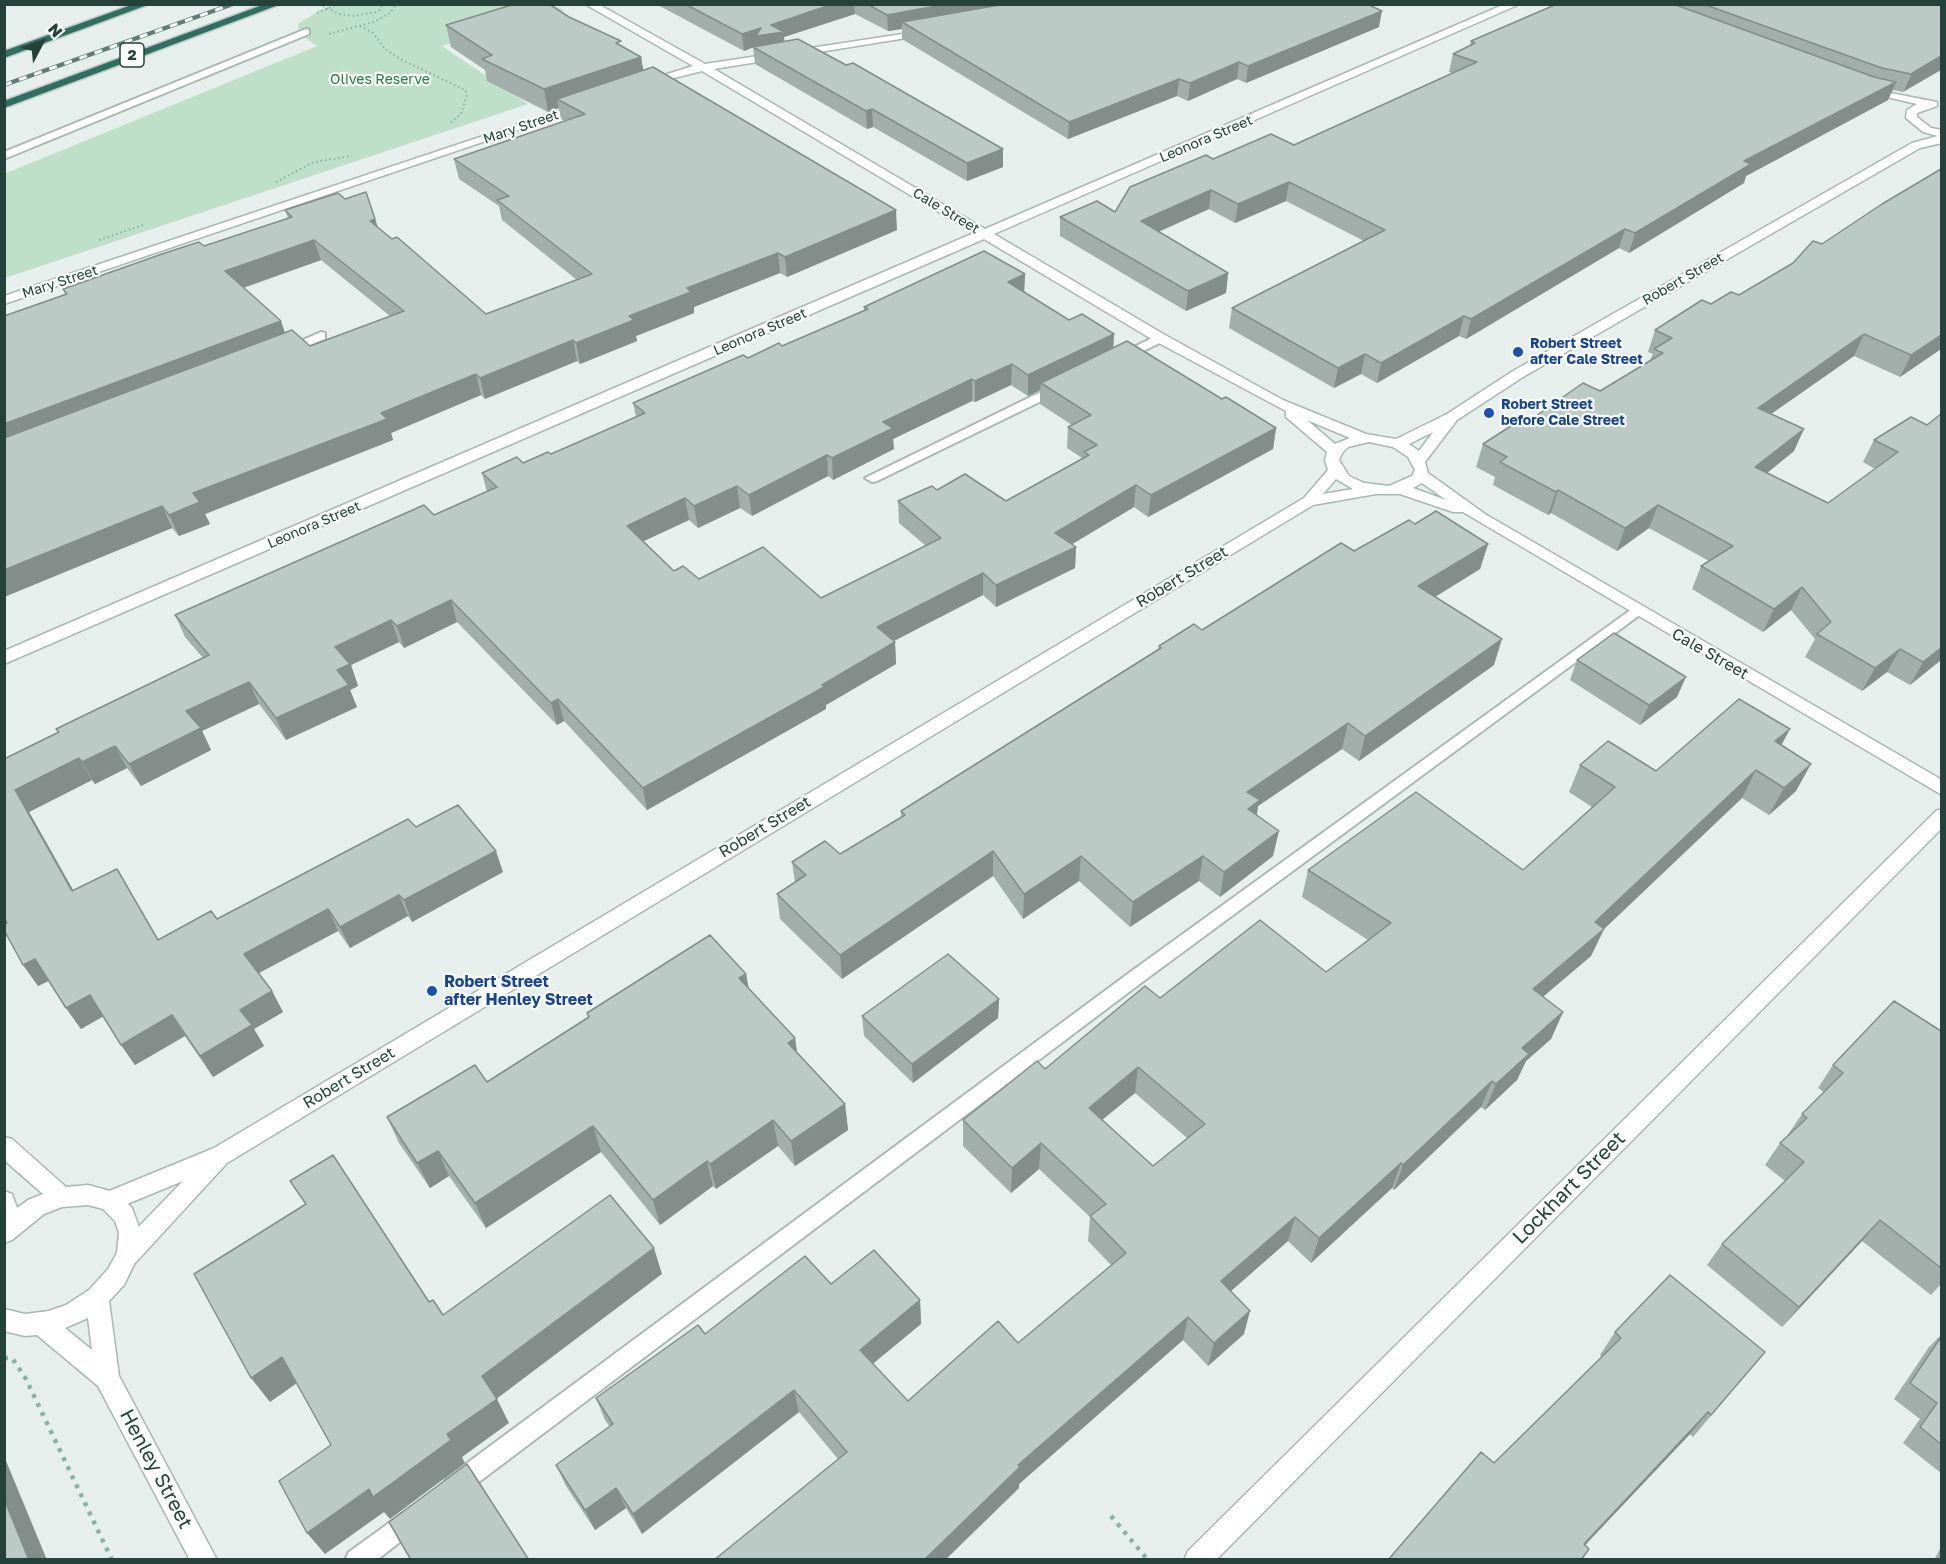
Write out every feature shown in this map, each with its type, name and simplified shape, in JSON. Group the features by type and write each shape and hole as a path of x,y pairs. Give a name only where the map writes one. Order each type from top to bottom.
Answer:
{"highway":[{"path":"4,55 145,4"},
{"name":"2","path":"4,105 179,38 276,4"}],"street":[{"name":"Cale Street","path":"590,4 706,69 1160,338 1278,403 1365,439"},
{"name":"Cale Street","path":"599,4 615,16"},
{"name":"Leonora Street","path":"4,658 1515,4"},
{"path":"629,90 684,71 936,30"},
{"path":"1911,112 1865,89 1936,104"},
{"name":"Mary Street","path":"4,300 595,102"},
{"path":"1911,112 1915,108 1936,104"},
{"path":"1911,112 1917,124 1941,137"},
{"path":"1916,145 1917,124"},
{"name":"Robert Street","path":"1398,444 1452,417 1518,374 1916,145 1941,137"},
{"name":"Cale Street","path":"1278,403 1335,452"},
{"name":"Robert Street","path":"1420,467 1452,417"},
{"path":"1365,439 1384,440 1398,444 1414,454 1420,467 1418,479 1401,489 1375,490 1344,479 1336,470 1332,460 1335,452 1343,444 1365,439"},
{"name":"Cale Street","path":"1420,467 1480,517 1941,789"},
{"name":"Robert Street","path":"110,1201 222,1155 1309,501 1336,470"},
{"name":"Cale Street","path":"1401,489 1480,517"},
{"name":"Robert Street","path":"1309,501 1375,490"},
{"name":"Lockhart Street","path":"1197,1560 1941,816"},
{"path":"4,1146 63,1197"},
{"name":"Robert Street","path":"5,1320 25,1325 41,1323 72,1314 97,1298 116,1277 128,1254 222,1155"},
{"path":"4,1202 8,1229 36,1207 63,1197 88,1195 110,1201 124,1215 130,1233 128,1254"},
{"name":"Henley Street","path":"97,1298 107,1378 204,1560"},
{"name":"Henley Street","path":"41,1323 107,1378"}],"lane":[{"path":"4,156 306,32"},
{"path":"277,353 321,336"},
{"path":"1105,365 1160,338"},
{"path":"872,478 1073,380"},
{"path":"444,1495 1135,978 1636,611"},
{"path":"357,1560 424,1509"}],"path":[{"path":"319,4 339,14 358,16 376,12 381,9 382,4"},
{"path":"339,4 304,21 302,26 306,32 333,33 360,26 386,16 396,4"},
{"path":"360,26 373,33 385,49 399,59 465,90 467,94 461,114 448,125"},
{"path":"274,183 314,162 355,156"},
{"path":"97,241 145,225"},
{"path":"4,1358 12,1358 26,1379 112,1560"},
{"path":"1111,1516 1148,1560"}],"green space":[{"name":"Olives Reserve","path":"548,4 565,10 442,46 528,104 5,278 4,174 317,46 299,34 298,24 320,10 332,5"}],"building":[{"path":"515,4 549,4 569,17 621,41 616,43 641,57 544,89 482,59 492,55 446,25"},
{"path":"685,4 833,4 771,25 784,32 756,36 761,28 742,34"},
{"path":"867,4 948,4 887,15"},
{"path":"1005,4 1367,4 1382,11 1248,66 1239,62 1190,83 1179,79 1069,122 902,22"},
{"path":"1557,4 1673,4 1874,77 1896,82 1744,161 1751,164 1635,233 1625,229 1471,319 1464,316 1381,363 1365,354 1338,368 1232,308 1385,230 1289,182 1238,204 1211,190 1141,221 1228,273 1188,291 1060,217 1097,201 1115,212 1130,187 1206,155 1213,159 1271,134 1294,145 1477,62 1453,54 1475,43 1471,41"},
{"path":"1703,4 1941,4 1941,56 1911,74 1882,68"},
{"path":"798,39 846,65 853,63 1003,149 967,163 872,109 866,111 753,47"},
{"path":"653,67 896,210 785,257 778,253 687,288 691,292 629,316 634,320 576,343 573,340 480,378 476,374 381,413 387,419 193,493 200,502 169,515 162,506 4,570 4,438 292,330 310,346 404,311 314,240 225,271 281,321 4,424 4,316 67,294 63,289 162,254 199,242 204,246 292,217 285,210 338,193 345,199 366,192 375,219 370,221 392,239 397,237 486,314 592,274 497,200 509,196 454,159 585,114 557,99"},
{"path":"1941,169 1941,335 1911,355 1864,334 1758,408 1804,429 1755,467 1828,503 1898,452 1874,440 1911,417 1927,425 1941,414 1941,648 1923,662 1900,649 1875,668 1817,634 1831,622 1802,587 1774,609 1701,566 1733,546 1658,505 1625,528 1558,490 1556,492 1500,462 1507,457 1483,444 1517,422 1523,425 1583,383 1600,391 1663,353 1654,349 1672,338 1655,330 1702,300 1711,304 1731,292 1739,295 1793,263 1813,241 1822,244 1882,204"},
{"path":"984,251 1025,274 1008,282 1069,320 1082,314 1114,334 1028,375 1012,364 975,381 972,379 883,422 893,428 832,458 827,455 749,495 737,486 694,506 685,498 627,526 674,571 683,566 699,579 763,547 821,598 941,538 898,501 932,486 937,490 965,474 1006,501 1089,455 1084,452 1097,445 1068,427 1091,415 1041,383 1127,341 1222,399 1226,397 1276,428 1151,495 1136,485 1055,533 1076,547 996,585 983,573 877,627 895,642 822,685 824,687 643,788 558,699 551,703 451,600 397,626 391,620 335,647 350,664 337,670 349,685 276,718 249,682 186,711 201,728 129,764 115,746 82,762 79,758 15,790 72,891 117,869 158,940 211,911 217,919 408,819 416,827 458,805 496,851 404,900 399,895 340,927 328,909 244,954 272,991 240,1010 252,1025 200,1056 172,1015 121,1045 90,995 66,1008 35,959 23,965 4,930 4,924 7,923 4,918 4,759 59,732 56,729 209,655 175,615 424,505 434,515 497,487 482,473 517,457 523,463 548,452 551,454 645,413 633,403 743,355 748,358 779,343 782,346 868,309 864,307"},
{"path":"1436,511 1488,544 1418,586 1502,639 1365,736 1348,723 1247,792 1260,800 1248,809 1279,831 1224,872 1203,856 1133,902 1081,856 1024,894 993,851 840,955 777,894 806,875 792,862 825,841 840,854 905,815 901,811 1161,648 1159,646 1194,624 1202,630 1341,543 1354,551 1409,520 1415,524"},
{"path":"1614,633 1686,677 1649,705 1577,660"},
{"path":"1739,699 1790,729 1775,741 1811,764 1784,788 1756,770 1595,922 1604,929 1533,989 1563,1012 1522,1048 1529,1054 1496,1084 1492,1081 1403,1165 1401,1163 1319,1238 1295,1217 1221,1281 1250,1311 1214,1343 1188,1317 1018,1465 1020,1467 924,1560 714,1560 847,1452 794,1390 633,1514 616,1488 585,1510 556,1465 613,1424 596,1398 698,1325 705,1334 805,1256 831,1284 874,1250 920,1300 860,1350 908,1401 998,1321 1018,1343 1126,1253 1090,1216 1106,1204 1041,1143 1012,1168 963,1120 1037,1061 1045,1069 1145,986 1160,998 1260,920 1326,972 1391,923 1308,870 1416,792 1523,870 1615,787 1580,765 1608,741 1656,771","holes":["1138,1067 1205,1124 1153,1166 1089,1108"]},
{"path":"710,935 746,974 739,978 795,1038 788,1043 845,1104 791,1141 773,1120 710,1164 707,1161 653,1200 593,1126 475,1203 438,1151 417,1163 387,1117 475,1065 487,1082 589,1017 587,1013"},
{"path":"948,954 999,999 912,1064 862,1016"},
{"path":"1894,1001 1941,1031 1941,1268 1880,1220 1799,1307 1722,1244 1804,1162 1780,1143 1807,1118 1802,1114 1843,1073 1833,1065"},
{"path":"333,1155 429,1302 433,1300 443,1315 610,1195 654,1248 482,1376 497,1399 447,1434 451,1440 373,1497 369,1489 307,1533 279,1481 331,1445 282,1357 251,1378 194,1274 306,1204 290,1181"},
{"path":"1670,1275 1765,1352 1711,1415 1708,1412 1584,1544 1589,1549 1581,1560 1388,1560 1481,1452 1494,1463 1621,1338 1615,1332"},
{"path":"1941,1337 1941,1444 1920,1427 1937,1403 1910,1383"},
{"path":"467,1464 529,1560 411,1560 389,1522"},
{"path":"4,1499 29,1560 4,1560"}],"railway":[{"path":"4,85 233,4"}],"place":[{"name":"Robert Street after Cale Street","path":"1518,352"},
{"name":"Robert Street before Cale Street","path":"1489,413"},
{"name":"Robert Street after Henley Street","path":"432,991"}]}
